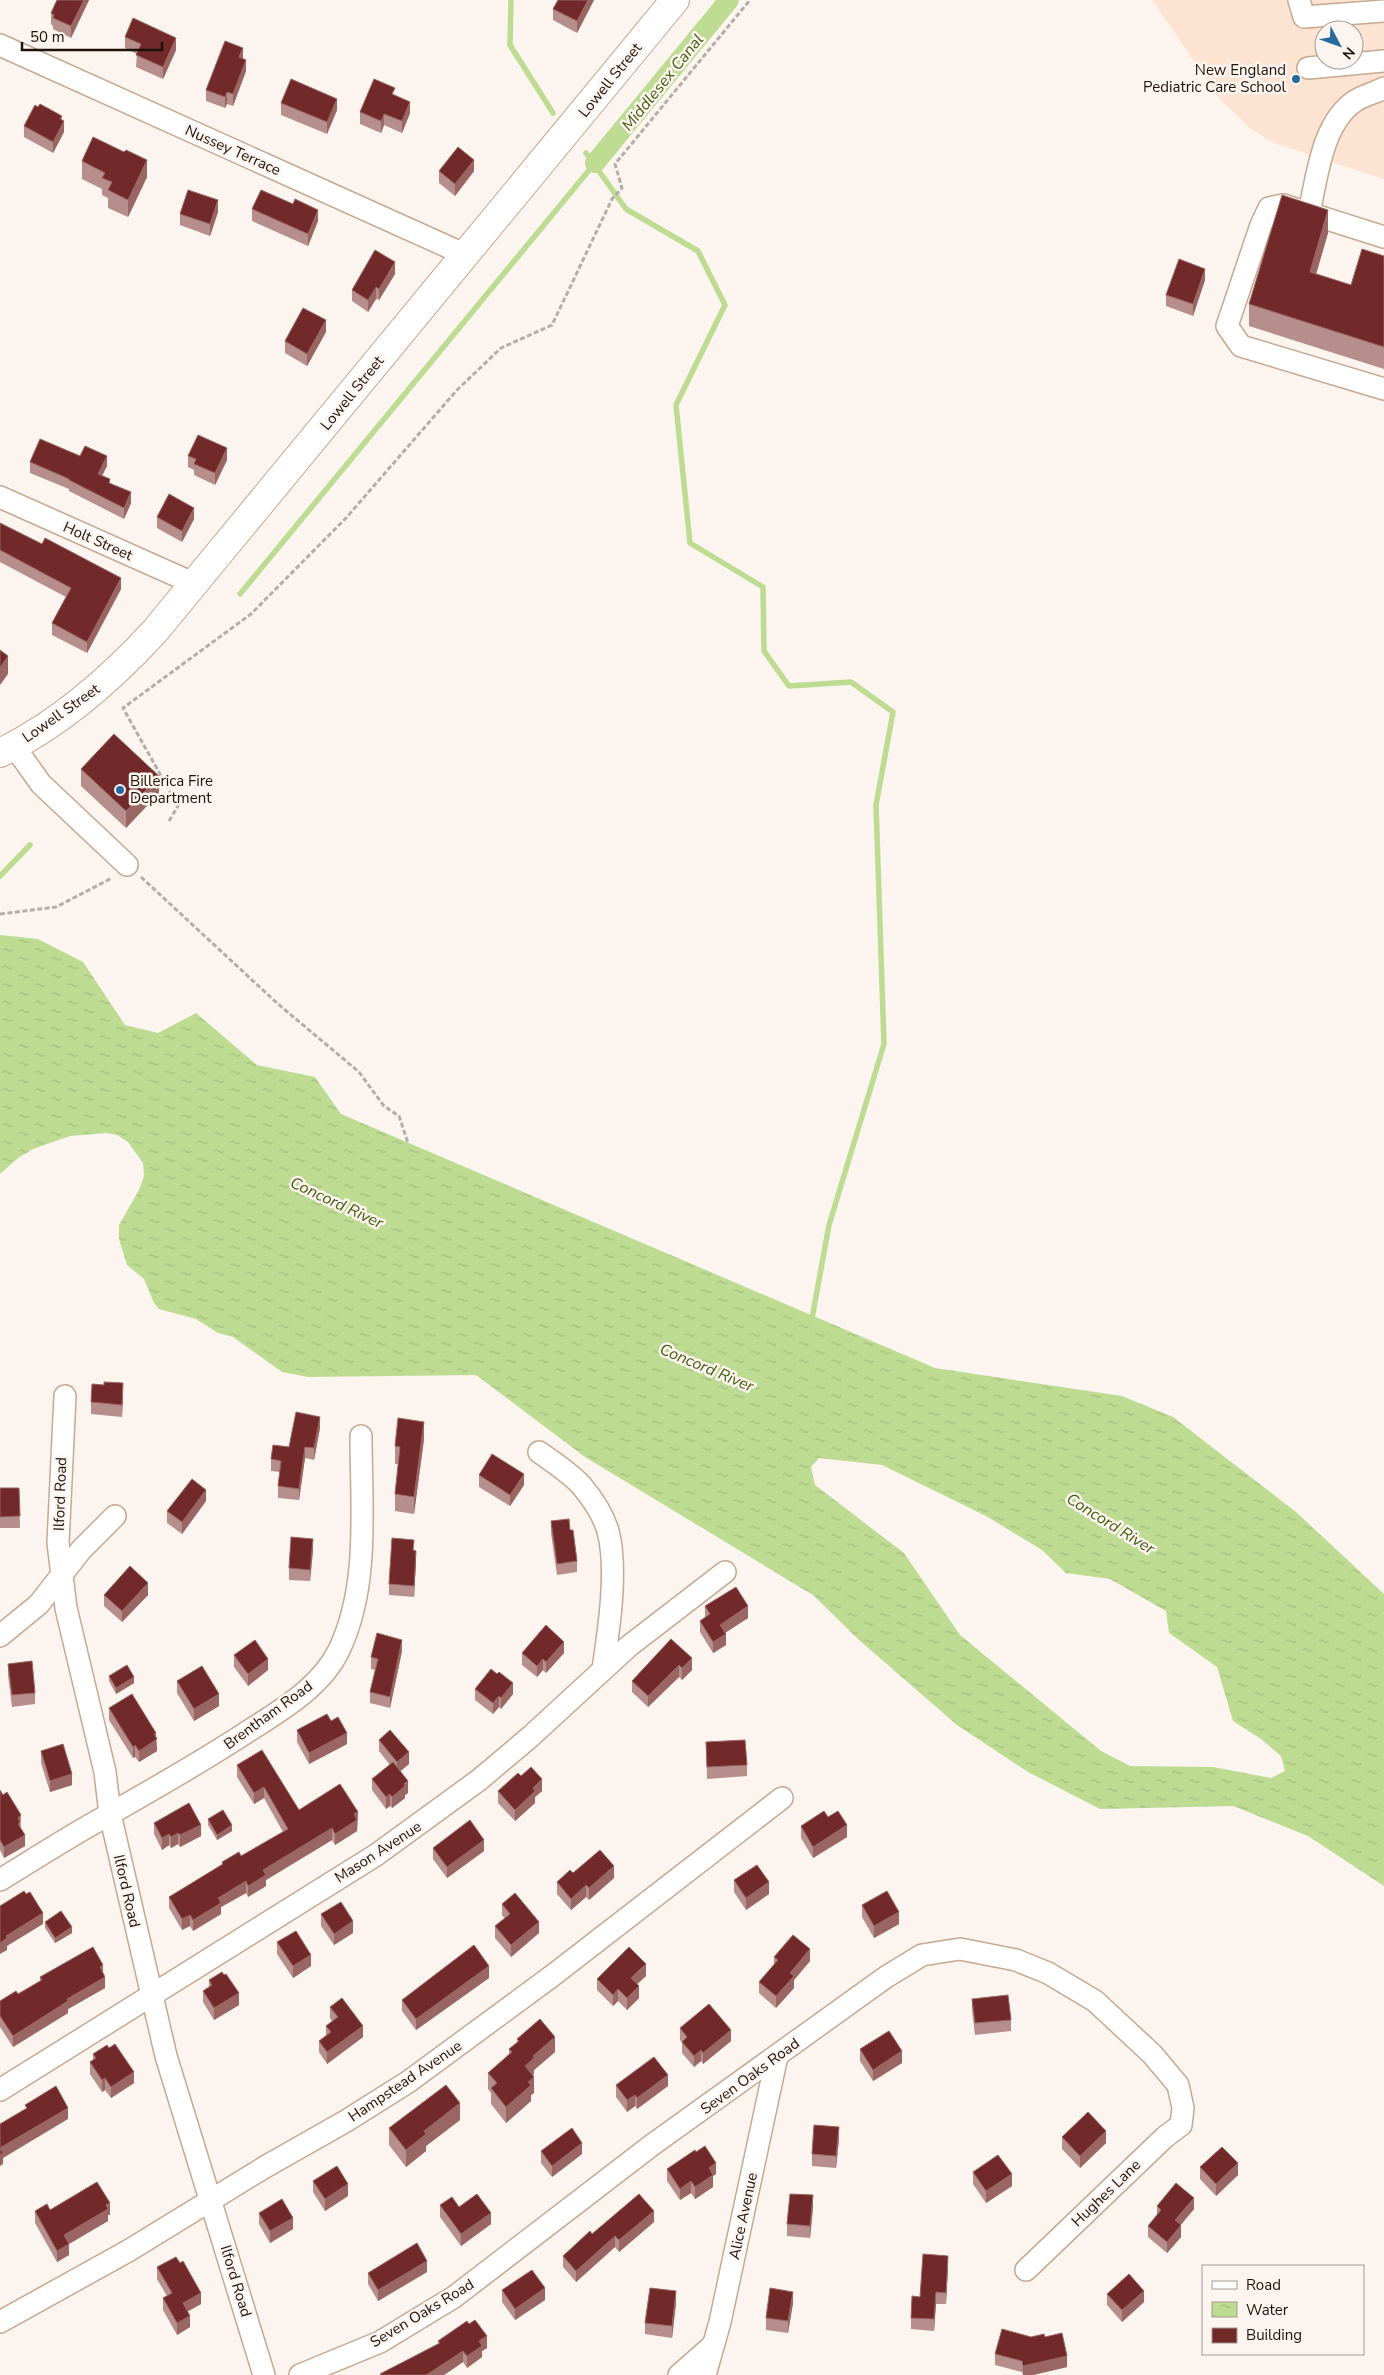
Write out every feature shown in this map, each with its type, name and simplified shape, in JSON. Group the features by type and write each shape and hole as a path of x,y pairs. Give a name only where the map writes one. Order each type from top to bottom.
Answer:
{"main road":[{"name":"Lowell Street","path":"7,750 84,700 143,644 195,584 676,0"}],"street":[{"path":"1299,0 1304,16 1384,11"},
{"name":"Nussey Terrace","path":"0,45 466,255"},
{"path":"1308,68 1384,61"},
{"path":"1309,213 1321,164 1337,118 1356,100 1384,88"},
{"path":"1384,237 1283,205 1269,208 1261,226 1227,326 1241,346 1384,388"},
{"name":"Holt Street","path":"0,498 195,584"},
{"path":"7,750 127,865"},
{"name":"Ilford Road","path":"65,1396 58,1510 61,1577 105,1772 110,1814 166,2056 264,2375"},
{"name":"Brentham Road","path":"0,1880 58,1843 171,1780 271,1716 314,1684 334,1660 346,1630 358,1578 361,1540 361,1436"},
{"path":"538,1452 581,1485 600,1512 608,1531 611,1551 611,1589 603,1669"},
{"path":"0,1636 39,1604 81,1550 115,1516"},
{"name":"Mason Avenue","path":"0,2090 376,1855 420,1825 530,1737 603,1669 669,1613 724,1572"},
{"name":"Hampstead Avenue","path":"0,2322 128,2251 265,2167 346,2122 408,2082 500,2016 782,1798"},
{"name":"Seven Oaks Road","path":"300,2375 380,2342 454,2297 652,2145 886,1978 922,1956 960,1949 1016,1960 1048,1973 1095,2001 1152,2054 1178,2085 1182,2114"},
{"name":"Alice Avenue","path":"705,2375 777,2056"},
{"name":"Hughes Lane","path":"1026,2270 1165,2136 1181,2125 1182,2114"},
{"path":"679,2375 713,2345"}],"path":[{"path":"169,821 178,806 123,708 251,614 346,518 457,390 502,348 552,325 612,199 622,188 615,164 750,0"},
{"path":"0,914 56,907 111,879 127,865 278,1004 359,1072 384,1106 399,1116 408,1143"}],"shaded area":[{"name":"New England Pediatric Care School","path":"1152,0 1384,0 1384,179 1274,143 1252,130 1220,99"}],"water":[{"name":"Concord River","path":"0,935 38,939 83,962 125,1025 158,1033 196,1013 257,1065 315,1077 341,1114 935,1368 1122,1396 1173,1417 1296,1512 1384,1594 1384,1886 1308,1836 1233,1806 1100,1809 1028,1772 957,1725 859,1640 813,1595 585,1457 476,1375 308,1377 282,1372 233,1337 218,1333 196,1319 159,1309 154,1303 144,1279 127,1265 119,1239 119,1225 139,1190 144,1176 143,1163 128,1142 117,1135 106,1133 70,1136 33,1149 18,1158 0,1174","holes":["819,1458 882,1465 986,1516 1042,1550 1066,1573 1110,1579 1166,1611 1169,1633 1217,1667 1233,1721 1261,1739 1281,1756 1285,1771 1271,1778 1213,1767 1130,1766 1101,1751 960,1635 904,1553 815,1485 811,1467"]}],"building":[{"path":"57,0 84,0 71,26 53,18 54,15 51,13"},
{"path":"558,0 588,0 577,21 553,9"},
{"path":"133,18 176,38 163,67 136,55 141,44 125,37"},
{"path":"225,41 243,48 239,57 246,60 233,94 227,92 225,97 206,90"},
{"path":"291,79 337,99 327,122 281,103"},
{"path":"374,79 395,88 392,94 410,102 402,121 384,114 381,121 360,112"},
{"path":"40,104 62,116 60,119 64,121 53,142 24,126 35,105 38,107"},
{"path":"93,137 124,152 126,150 147,160 128,200 108,190 112,182 102,178 105,173 82,161"},
{"path":"458,147 474,160 455,184 439,171"},
{"path":"188,190 218,200 210,224 180,214"},
{"path":"261,190 293,204 295,199 318,210 308,234 252,209"},
{"path":"1282,195 1328,210 1310,272 1351,285 1362,249 1384,256 1384,347 1249,304"},
{"path":"375,250 395,262 379,289 376,287 368,300 352,290"},
{"path":"1179,259 1205,269 1193,304 1166,295"},
{"path":"303,308 326,320 307,354 285,341"},
{"path":"198,435 227,448 215,473 194,464 196,459 188,456"},
{"path":"40,439 80,456 85,446 107,456 98,474 110,479 109,483 131,492 124,508 69,479 30,462"},
{"path":"169,494 194,508 182,531 157,517"},
{"path":"0,523 42,544 45,538 121,578 87,642 52,623 71,588 0,550"},
{"path":"0,650 8,656 0,668"},
{"name":"Billerica Fire Department","path":"114,734 159,776 126,811 81,769"},
{"path":"104,1382 123,1383 122,1405 91,1402 92,1384 104,1385"},
{"path":"296,1412 320,1417 314,1448 305,1447 299,1489 278,1486 281,1461 271,1459 273,1445 289,1447"},
{"path":"398,1418 424,1422 414,1497 395,1494 400,1447 395,1446"},
{"path":"492,1454 524,1474 510,1495 479,1475"},
{"path":"192,1479 206,1490 182,1522 167,1511"},
{"path":"0,1488 19,1488 20,1516 0,1517"},
{"path":"569,1519 570,1530 573,1530 577,1561 557,1564 551,1521"},
{"path":"291,1537 313,1539 310,1570 289,1568"},
{"path":"392,1538 414,1540 413,1550 416,1551 414,1586 389,1584"},
{"path":"130,1566 148,1583 122,1611 104,1595"},
{"path":"736,1587 748,1606 720,1625 726,1634 713,1642 700,1621 710,1614 705,1606"},
{"path":"546,1625 564,1642 546,1662 543,1659 537,1666 522,1653"},
{"path":"377,1633 402,1640 390,1697 370,1692 378,1659 371,1657"},
{"path":"671,1639 692,1658 682,1668 679,1665 648,1696 632,1681"},
{"path":"255,1640 268,1659 248,1674 234,1655"},
{"path":"32,1661 35,1693 12,1695 8,1664"},
{"path":"127,1665 134,1677 116,1688 109,1676"},
{"path":"202,1666 219,1694 194,1709 177,1681"},
{"path":"491,1669 497,1674 499,1672 513,1683 501,1698 499,1696 493,1703 475,1689"},
{"path":"132,1694 156,1733 154,1734 157,1739 139,1751 135,1745 133,1747 109,1708"},
{"path":"327,1714 331,1721 338,1717 347,1733 309,1753 297,1730"},
{"path":"390,1730 409,1752 397,1762 379,1740"},
{"path":"745,1740 747,1765 707,1767 706,1742"},
{"path":"63,1744 72,1774 50,1781 41,1751"},
{"path":"262,1750 299,1810 340,1784 358,1812 354,1814 357,1820 335,1834 332,1828 263,1870 266,1875 248,1886 246,1881 218,1898 221,1903 193,1920 190,1915 182,1919 169,1897 239,1852 241,1856 288,1829 264,1787 254,1793 237,1765"},
{"path":"393,1762 408,1781 392,1797 390,1794 386,1797 372,1779"},
{"path":"531,1767 542,1779 533,1788 535,1791 515,1810 498,1791 518,1773 521,1776"},
{"path":"0,1790 3,1795 7,1792 21,1815 18,1818 20,1822 18,1824 25,1835 4,1847 0,1840"},
{"path":"189,1803 201,1825 180,1835 178,1833 171,1837 169,1834 162,1838 154,1823"},
{"path":"223,1810 232,1825 217,1835 208,1819"},
{"path":"824,1811 828,1817 838,1811 847,1825 813,1847 801,1826"},
{"path":"470,1820 484,1840 447,1867 433,1848"},
{"path":"600,1850 614,1866 589,1888 586,1885 571,1899 557,1882 570,1870 573,1873"},
{"path":"757,1865 769,1882 746,1898 734,1880"},
{"path":"24,1891 26,1894 30,1892 43,1913 6,1936 7,1938 0,1943 0,1906"},
{"path":"887,1891 899,1912 874,1926 862,1905"},
{"path":"515,1893 539,1922 511,1945 495,1926 510,1914 502,1904"},
{"path":"341,1902 353,1921 334,1934 321,1914"},
{"path":"61,1911 72,1927 55,1938 45,1922"},
{"path":"296,1931 311,1955 293,1966 277,1942"},
{"path":"793,1935 810,1949 790,1973 794,1976 776,1996 759,1982 778,1960 774,1957"},
{"path":"474,1945 489,1966 416,2019 402,2000"},
{"path":"93,1947 103,1965 100,1967 105,1977 67,1999 68,2001 13,2036 0,2016 0,2001 16,1991 18,1994 42,1980 40,1977"},
{"path":"629,1947 646,1964 631,1978 639,1986 627,1998 618,1989 613,1995 597,1979"},
{"path":"222,1972 224,1975 226,1974 239,1993 214,2008 203,1991 212,1985 209,1980"},
{"path":"1008,1995 1011,2020 975,2023 972,1999"},
{"path":"342,1998 363,2026 327,2052 319,2041 331,2032 326,2026 338,2017 330,2007"},
{"path":"709,2004 731,2030 703,2053 701,2050 694,2056 682,2042 687,2037 680,2028"},
{"path":"540,2019 555,2037 533,2056 534,2058 525,2066 534,2077 528,2082 531,2085 506,2107 491,2088 497,2083 488,2073 512,2052 509,2049 519,2041 517,2039"},
{"path":"889,2031 902,2051 873,2070 860,2049"},
{"path":"115,2044 134,2072 111,2087 105,2078 102,2080 90,2062 96,2058 93,2054 107,2045 109,2048"},
{"path":"654,2057 668,2075 637,2098 635,2095 627,2100 616,2085"},
{"path":"446,2085 460,2103 424,2131 426,2134 406,2150 389,2128"},
{"path":"56,2086 68,2108 0,2148 0,2124 27,2108 25,2105"},
{"path":"1088,2112 1106,2131 1080,2156 1062,2137"},
{"path":"814,2125 839,2127 836,2156 812,2154"},
{"path":"572,2128 582,2143 552,2166 541,2151"},
{"path":"705,2146 716,2163 709,2168 713,2175 695,2187 691,2181 680,2189 667,2169 695,2150 696,2152"},
{"path":"1222,2147 1238,2163 1216,2184 1200,2167"},
{"path":"998,2155 1012,2174 986,2191 973,2172"},
{"path":"337,2166 348,2184 325,2199 313,2181"},
{"path":"97,2182 110,2203 106,2205 108,2209 64,2235 69,2244 57,2251 35,2211 47,2204 50,2210"},
{"path":"1176,2183 1194,2198 1175,2220 1181,2225 1167,2242 1148,2226 1161,2210 1157,2206"},
{"path":"477,2194 491,2213 461,2234 440,2205 452,2197 459,2207"},
{"path":"639,2194 654,2211 619,2240 615,2236 576,2271 563,2256 590,2231 592,2234"},
{"path":"790,2194 813,2195 810,2226 787,2224"},
{"path":"282,2199 293,2218 270,2231 259,2213"},
{"path":"417,2243 427,2261 378,2290 368,2273"},
{"path":"923,2254 948,2256 946,2293 936,2292 934,2319 911,2318 912,2296 920,2297"},
{"path":"176,2257 180,2263 183,2261 201,2293 183,2303 190,2316 177,2323 163,2298 172,2293 157,2267"},
{"path":"532,2270 545,2288 515,2309 502,2290"},
{"path":"1129,2274 1144,2291 1122,2310 1107,2294"},
{"path":"650,2288 676,2291 672,2326 645,2323"},
{"path":"770,2288 793,2292 788,2321 766,2318"},
{"path":"475,2320 487,2336 479,2341 482,2346 467,2356 463,2351 426,2375 380,2374 440,2343 438,2341 467,2321 469,2324"},
{"path":"1002,2329 1031,2337 1044,2334 1045,2337 1062,2333 1067,2356 1023,2366 1022,2361 995,2354"}],"waterway":[{"path":"511,0 510,45 553,113"},
{"name":"Middlesex Canal","path":"595,163 729,0"},
{"path":"586,153 626,209 698,251 725,305 676,405 690,543 763,587 764,651 789,686 851,682 893,712 876,805 884,1044 829,1225 811,1324"},
{"path":"240,594 595,163"},
{"path":"0,876 30,845"}],"place":[{"name":"New England Pediatric Care School","path":"1296,79"},
{"name":"Billerica Fire Department","path":"120,790"}]}
